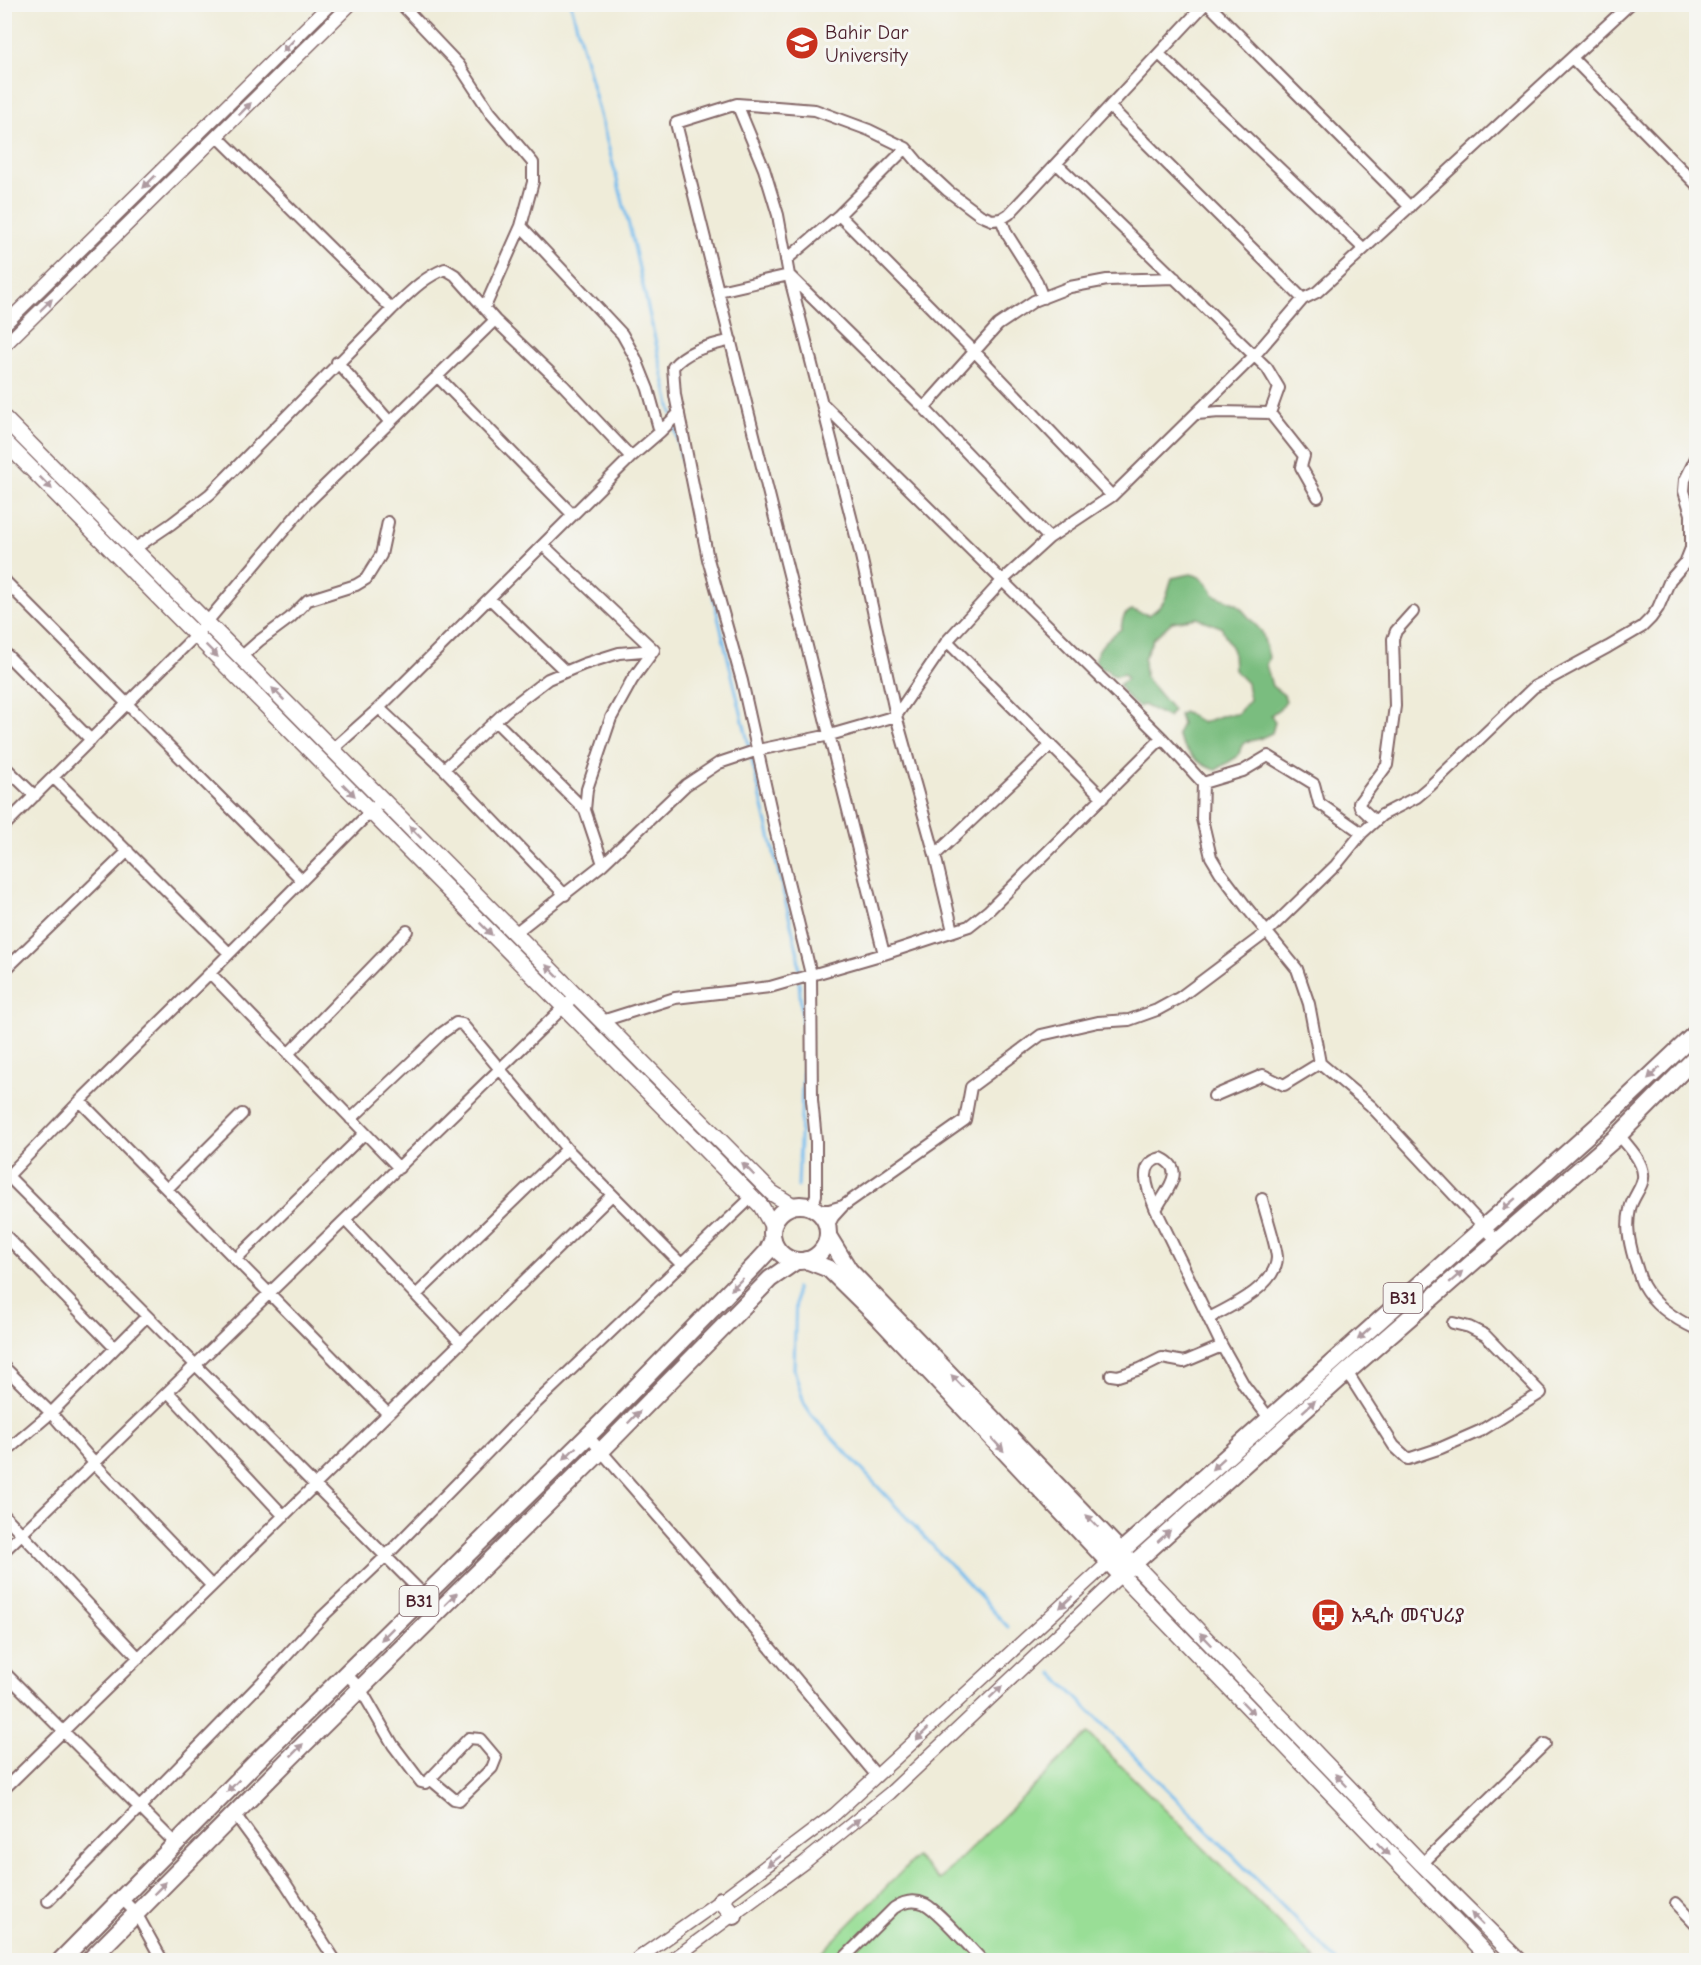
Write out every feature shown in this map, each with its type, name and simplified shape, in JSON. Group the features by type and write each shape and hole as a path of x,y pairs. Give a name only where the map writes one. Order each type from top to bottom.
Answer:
{"main road":[{"path":"4,418 772,1193 793,1206"},
{"path":"4,441 752,1197 765,1212 781,1253 829,1269 1519,1960"},
{"path":"470,912 481,900"},
{"name":"B31","path":"1121,1563 1269,1418 1604,1120 1696,1033"},
{"name":"B31","path":"1121,1563 1347,1372 1619,1135 1696,1057"},
{"path":"773,1233 780,1214 793,1206 805,1206 821,1215 849,1270 1492,1960"},
{"path":"801,1260 821,1251 828,1232"},
{"name":"B31","path":"61,1960 259,1759 588,1436 767,1252 773,1233"},
{"name":"B31","path":"90,1960 360,1688 602,1450 770,1279 801,1260"},
{"path":"259,1759 274,1774"},
{"path":"721,1900 734,1916"}],"street":[{"path":"4,325 330,4"},
{"path":"4,346 351,4"},
{"path":"401,4 459,64 490,112 533,163 533,182 521,225 485,307"},
{"path":"884,954 676,123 737,104 815,110 869,130 906,148 921,166 948,191 980,215 992,220 1001,219 1009,214 1057,164 1206,4 1410,207"},
{"path":"515,933 603,864 686,785 719,763 757,751 830,735 896,716 947,641 1003,580 1049,538 1112,496 1255,355 1303,299 1317,292 1630,4"},
{"path":"1159,54 1363,248"},
{"path":"1572,58 1696,184"},
{"path":"737,104 764,169 778,215 789,275 861,556 896,716 935,855 953,931"},
{"path":"1110,107 1303,299"},
{"path":"218,136 392,309"},
{"path":"189,143 200,153"},
{"path":"786,260 839,215 906,148"},
{"path":"176,155 187,165"},
{"path":"1057,164 1267,368 1279,388 1270,413"},
{"path":"839,215 975,351 1112,496"},
{"path":"1001,219 1011,241 1036,280 1042,298"},
{"path":"521,225 622,334 636,359 648,389 660,432"},
{"path":"134,549 210,494 392,309 415,288 435,273 445,269 455,275 495,320 631,457"},
{"path":"719,291 789,275"},
{"path":"789,275 924,408 1049,538"},
{"path":"924,408 998,325 1042,298 1070,287 1107,280 1174,278"},
{"path":"4,826 196,635 306,504 495,320"},
{"path":"731,340 691,352 681,358 673,366 675,394 708,559 742,681 775,829 811,974 812,1100 816,1162 814,1209 829,1210 843,1206"},
{"path":"338,362 389,421"},
{"path":"437,376 573,515"},
{"path":"824,405 1162,738 1203,783 1202,819 1211,857 1220,872 1297,969 1305,989 1320,1063 1371,1106 1497,1241"},
{"path":"1197,414 1270,413"},
{"path":"1270,413 1304,456 1301,467 1318,497"},
{"path":"333,750 379,708 631,457 678,414"},
{"path":"828,1232 833,1217 843,1206 965,1120 971,1087 1041,1035 1098,1022 1129,1020 1157,1010 1179,998 1268,932 1336,865 1375,821 1417,797 1534,687 1642,627 1658,608 1670,580 1684,564 1691,548 1691,514 1684,490 1684,480 1696,458"},
{"path":"241,657 290,618 308,600 356,585 366,579 381,555 388,522"},
{"path":"543,545 654,650"},
{"path":"4,580 303,880"},
{"path":"490,599 565,671"},
{"path":"1375,821 1360,807 1359,803 1387,765 1395,706 1393,639 1396,631 1413,612"},
{"path":"947,641 1103,798"},
{"path":"603,864 585,810 587,789 611,718 632,680 654,650"},
{"path":"444,769 495,721 548,679 620,653 654,650"},
{"path":"4,652 91,740"},
{"path":"379,708 444,769 565,895"},
{"path":"495,721 585,810"},
{"path":"602,1021 675,998 770,987 884,954 969,926 988,911 1162,738"},
{"path":"935,855 1051,745"},
{"path":"1203,783 1243,771 1268,756 1314,784 1318,803 1362,833"},
{"path":"4,766 35,796"},
{"path":"54,778 229,953"},
{"path":"382,800 6,1176 425,1596"},
{"path":"4,971 128,850"},
{"path":"288,1054 407,931"},
{"path":"210,973 399,1168"},
{"path":"4,1551 576,995"},
{"path":"351,1119 442,1033 456,1023 462,1024 567,1149 682,1265"},
{"path":"1214,1096 1263,1075 1284,1085 1320,1063"},
{"path":"80,1101 388,1414"},
{"path":"167,1189 242,1114"},
{"path":"236,1259 365,1133"},
{"path":"1619,1135 1643,1171 1644,1179 1631,1202 1627,1222 1629,1241 1642,1284 1654,1300 1679,1321 1696,1329"},
{"path":"416,1295 567,1149"},
{"path":"4,1789 612,1195"},
{"path":"48,1900 323,1616 385,1557 531,1408 752,1197"},
{"path":"1209,1318 1246,1299 1269,1277 1277,1259 1262,1199"},
{"path":"1156,1210 1222,1347 1244,1385 1269,1418"},
{"path":"345,1220 461,1343"},
{"path":"4,1234 116,1348"},
{"path":"4,1453 51,1413 147,1316"},
{"path":"1347,1372 1394,1446 1408,1459 1482,1430 1541,1394 1485,1335 1469,1327 1453,1323"},
{"path":"1111,1375 1118,1376 1140,1369 1162,1358 1184,1362 1222,1347"},
{"path":"4,1367 51,1413 94,1463 212,1586"},
{"path":"168,1392 284,1516"},
{"path":"588,1436 878,1776"},
{"path":"4,1515 139,1658"},
{"path":"636,1960 721,1900 835,1814 1121,1563"},
{"path":"672,1960 849,1828 890,1793 1121,1563"},
{"path":"4,1672 176,1844"},
{"path":"346,1674 360,1688 408,1768 421,1782 425,1783 430,1779 470,1738 480,1739 496,1758 492,1768 459,1800 454,1799 430,1779"},
{"path":"1422,1864 1545,1744"},
{"path":"234,1814 286,1884 335,1960"},
{"path":"122,1899 136,1913 162,1960"},
{"path":"842,1960 894,1908 904,1902 914,1902 924,1904 934,1912 982,1960"},
{"path":"1676,1903 1696,1924"}],"green space":[{"path":"1191,574 1205,582 1214,595 1237,604 1262,632 1269,657 1266,665 1272,686 1284,695 1286,701 1271,715 1275,722 1272,733 1245,742 1237,757 1216,770 1192,756 1177,734 1182,724 1179,715 1183,712 1202,723 1220,716 1237,714 1250,700 1247,683 1234,670 1233,651 1221,627 1197,618 1172,622 1153,639 1144,659 1145,677 1173,710 1168,717 1143,705 1139,707 1133,703 1119,685 1127,679 1124,674 1116,676 1110,674 1108,670 1100,668 1095,661 1101,647 1121,629 1126,614 1132,610 1149,615 1163,603 1172,578"},
{"path":"1088,1733 1316,1960 814,1960 916,1857 939,1880"}],"waterway":[{"path":"571,4 631,233 672,414"},
{"path":"674,423 689,493"},
{"path":"713,596 750,750"},
{"path":"751,756 798,954 799,975"},
{"path":"798,1187 804,1044 799,982"},
{"path":"796,1288 794,1369 804,1403 814,1418 1008,1627"},
{"path":"1052,1673 1336,1960"}],"place":[{"name":"Bahir Dar University","path":"802,43"},
{"name":"አዲሱ መናህሪያ","path":"1328,1615"}]}
